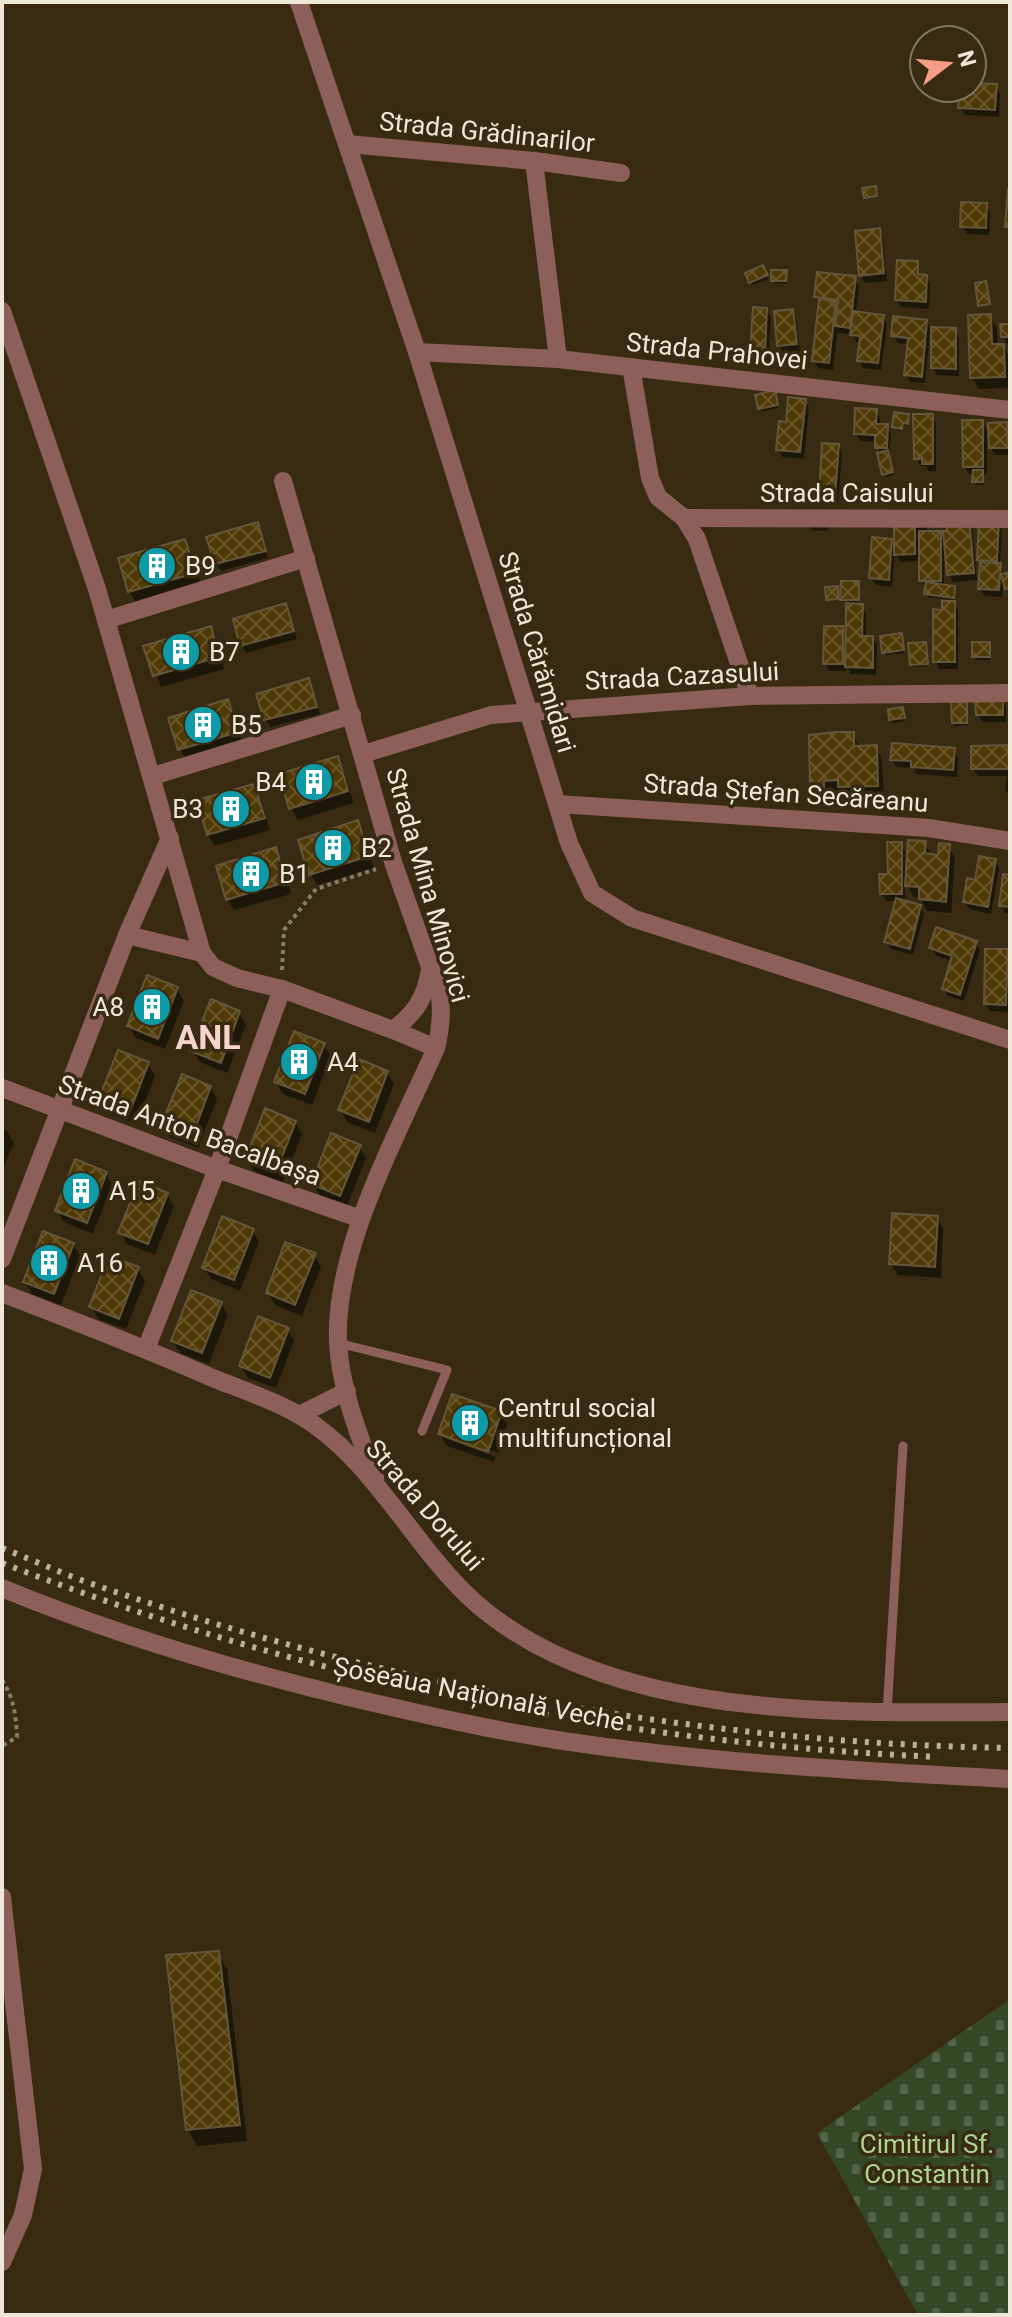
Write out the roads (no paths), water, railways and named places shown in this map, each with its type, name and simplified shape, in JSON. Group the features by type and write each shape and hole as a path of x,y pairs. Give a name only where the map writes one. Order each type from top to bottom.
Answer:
{"street":[{"name":"Strada Cărămidari","path":"299,2 417,352 569,843 592,893 632,918 1010,1040"},
{"name":"Strada Grădinarilor","path":"348,144 534,161 621,173"},
{"path":"534,161 558,359"},
{"path":"2,311 97,589 202,953 213,967 237,978 282,989 436,1048"},
{"name":"Strada Prahovei","path":"417,352 558,359 1010,410"},
{"path":"631,367 650,478 658,497 684,518 697,539 750,696"},
{"name":"Strada Mina Minovici","path":"283,481 393,862 440,995 441,1030 436,1048 361,1219 342,1284 338,1343 347,1391 377,1485"},
{"name":"Strada Caisului","path":"684,518 1010,519"},
{"path":"106,620 306,558"},
{"name":"Strada Cazasului","path":"363,754 491,715 529,711 750,696 1010,693"},
{"path":"153,776 352,715"},
{"name":"Strada Ștefan Secăreanu","path":"557,804 929,828 1010,841"},
{"path":"2,1259 127,935 170,838"},
{"path":"127,935 202,953"},
{"path":"393,1030 408,1019 420,1004 430,969"},
{"path":"146,1349 217,1169 282,989"},
{"name":"Strada Anton Bacalbașa","path":"2,1088 361,1219"},
{"name":"Strada Dorului","path":"2,1293 146,1349 299,1415 336,1442 377,1485 440,1569 471,1598 533,1645 564,1660 644,1685 727,1700 887,1713 1010,1712"},
{"path":"299,1415 347,1391"},
{"name":"Șoseaua Națională Veche","path":"2,1588 110,1629 253,1674 515,1733 850,1771 1010,1779"},
{"path":"2,1897 33,2169 23,2215 2,2262"}],"lane":[{"path":"338,1343 447,1370 422,1431"},
{"path":"887,1713 903,1446"}],"railway":[{"path":"2,1548 81,1580 193,1617 422,1678 656,1720 892,1744 1010,1748"},
{"path":"2,1563 115,1604 230,1640 345,1672 462,1698 580,1720 699,1737 938,1757"}],"place":[{"name":"B9","path":"157,566"},
{"name":"B7","path":"181,652"},
{"name":"B5","path":"203,725"},
{"name":"B4","path":"314,782"},
{"name":"B3","path":"231,809"},
{"name":"B2","path":"333,848"},
{"name":"B1","path":"251,874"},
{"name":"A8","path":"152,1007"},
{"name":"A4","path":"299,1062"},
{"name":"A15","path":"81,1191"},
{"name":"A16","path":"49,1263"},
{"name":"Centrul social multifuncțional","path":"470,1423"}],"district":[{"name":"ANL","path":"208,1037"}],"park label":[{"name":"Cimitirul Sf. Constantin","path":"927,2159"}]}
